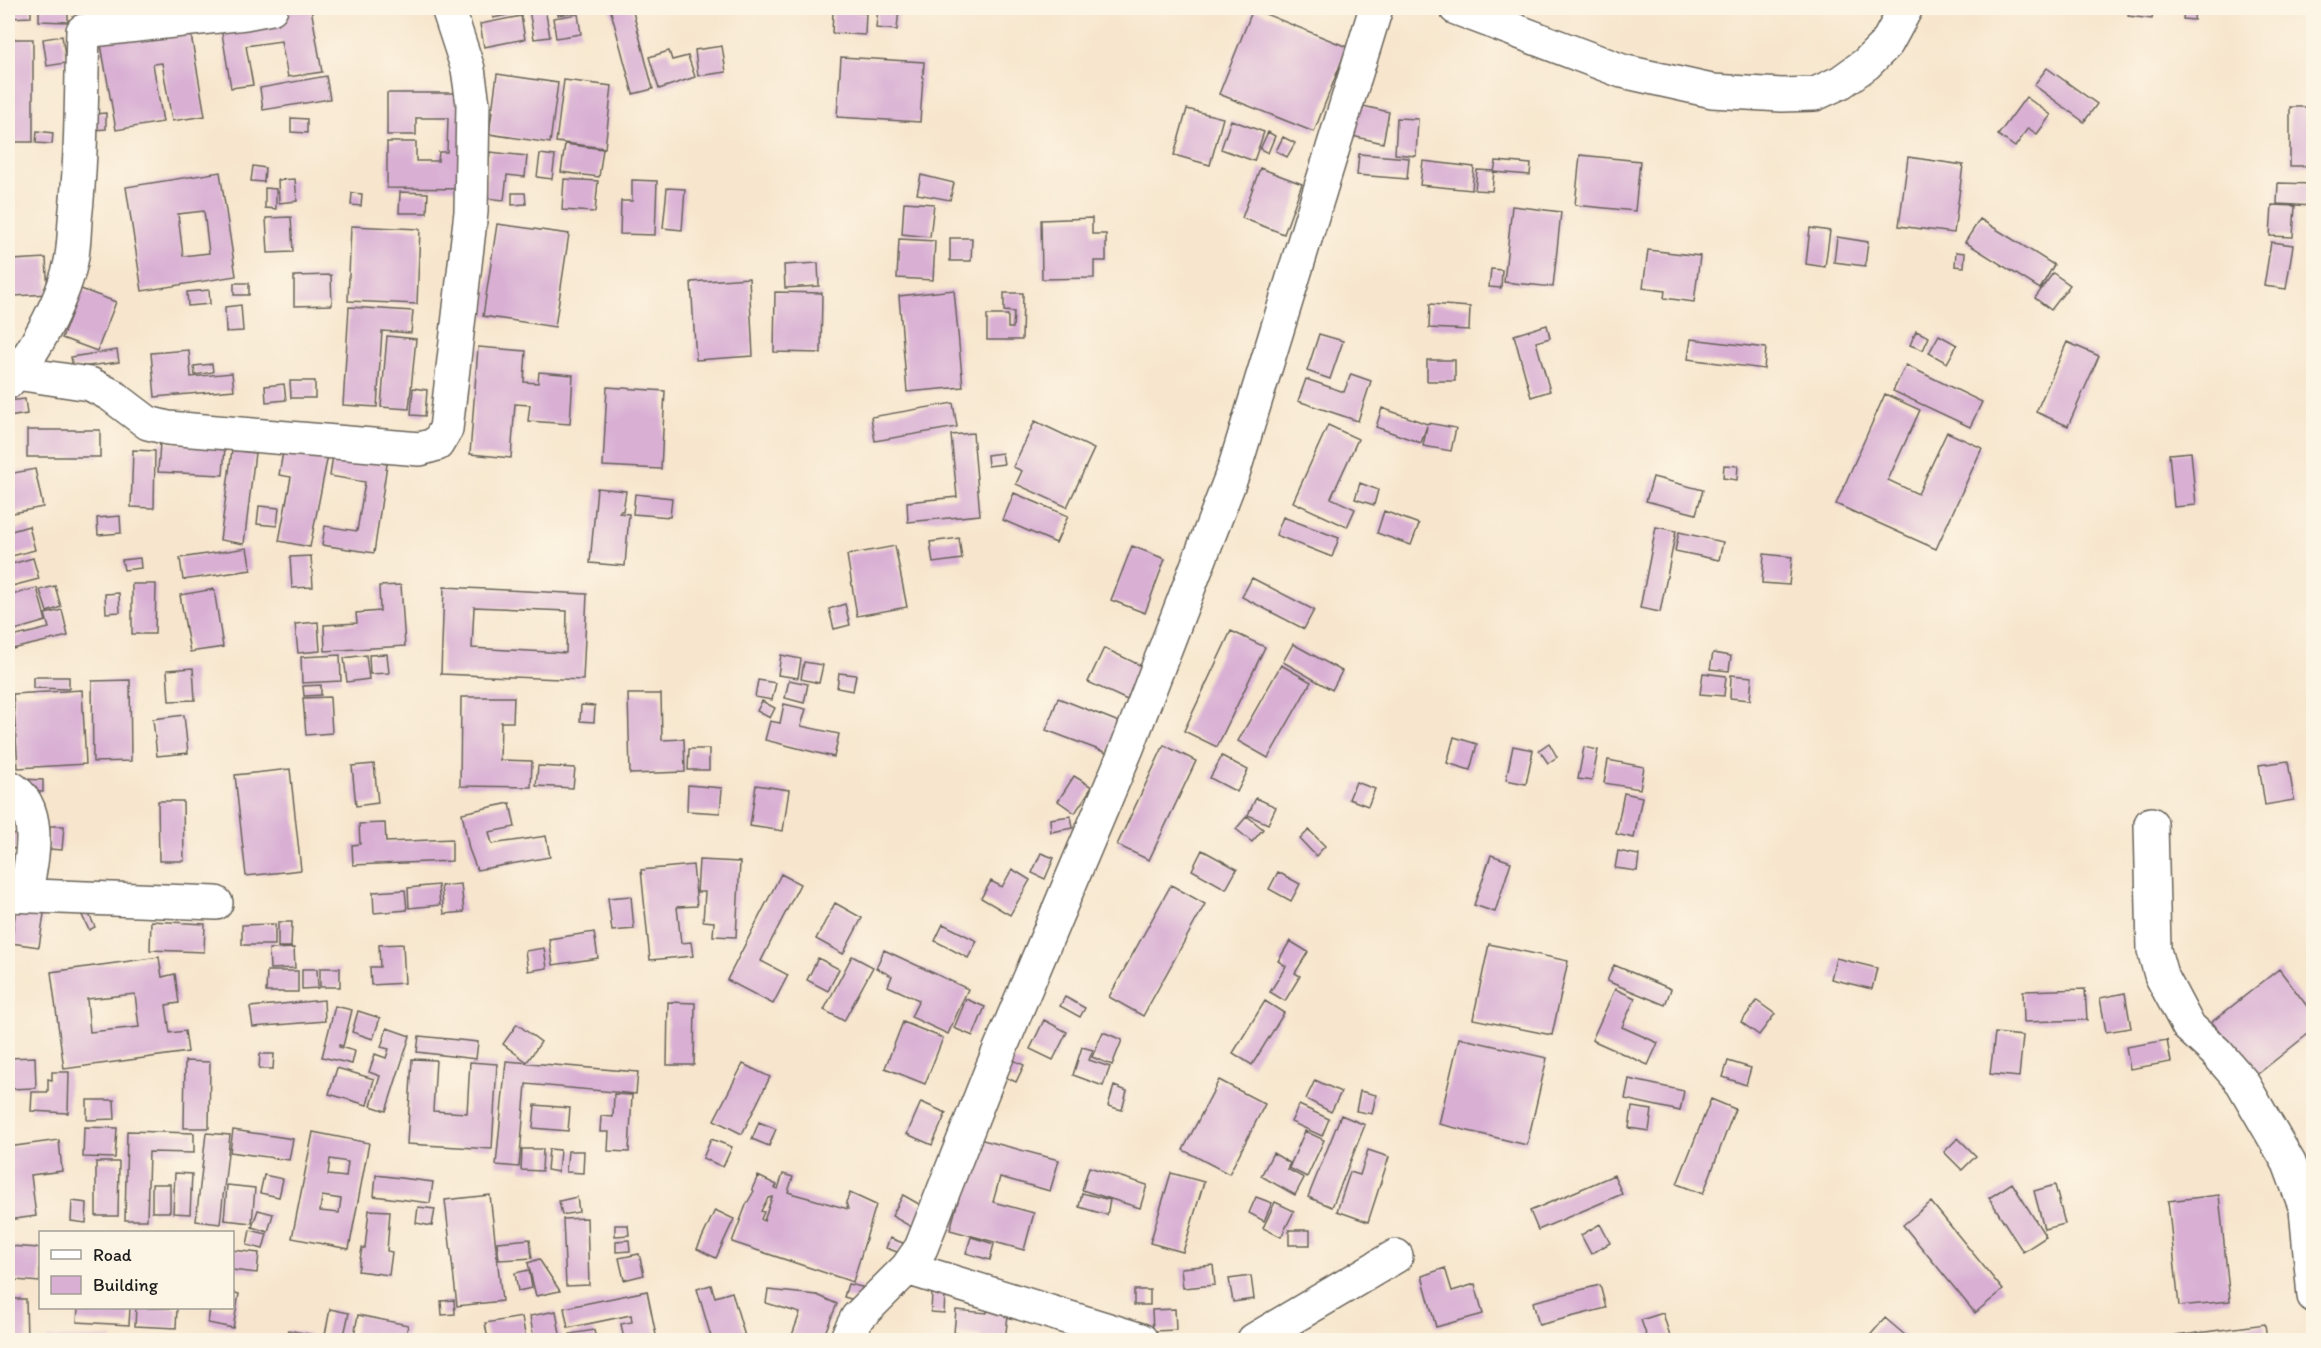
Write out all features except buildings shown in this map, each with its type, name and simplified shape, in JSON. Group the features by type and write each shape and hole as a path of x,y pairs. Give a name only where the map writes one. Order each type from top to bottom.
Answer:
{"street":[{"path":"271,8 245,13 85,19 79,189 71,264 63,290 38,339 12,378 90,384 111,395 147,423 168,428 420,448 437,444 446,429 471,212 473,104 468,69 448,8"},
{"path":"846,1341 857,1318 907,1268 921,1248 990,1073 1128,748 1234,470 1376,8"},
{"path":"1456,8 1622,71 1712,91 1782,95 1815,94 1841,82 1866,64 1887,43 1906,8"},
{"path":"8,786 23,798 30,809 33,837 16,895 216,903"},
{"path":"2151,824 2154,950 2161,975 2188,1026 2217,1053 2242,1082 2289,1163 2306,1209 2313,1296"},
{"path":"1254,1341 1396,1256"},
{"path":"907,1268 1141,1341"}]}
